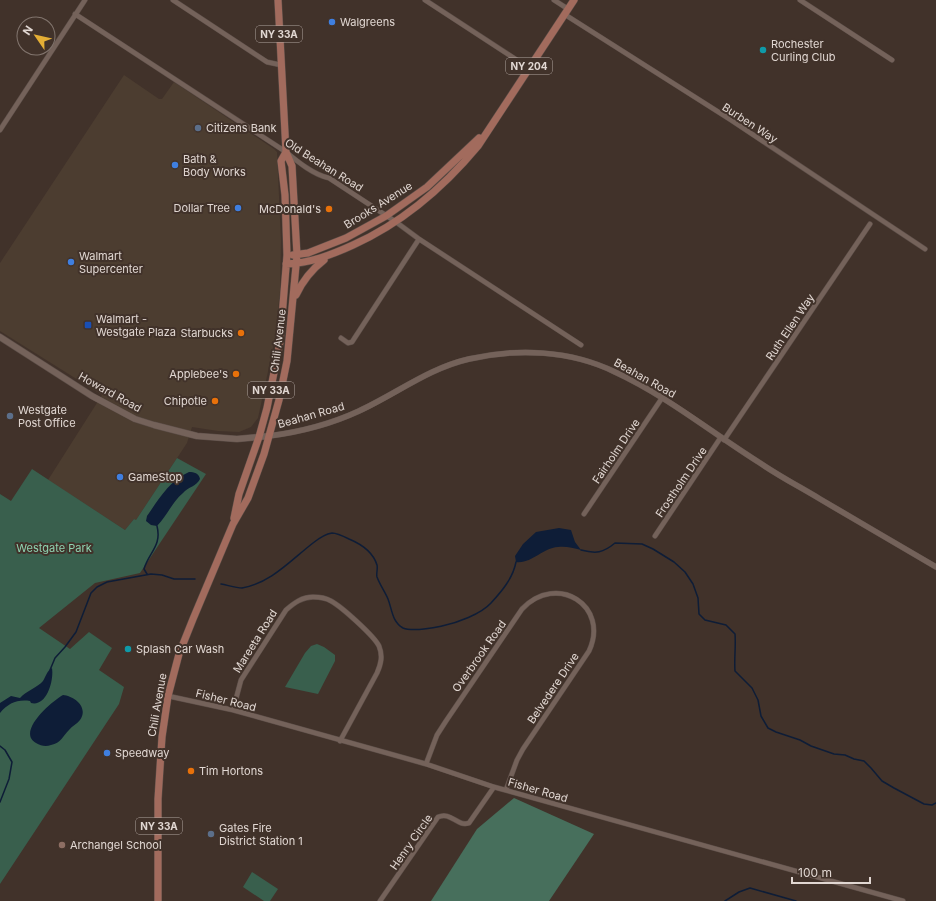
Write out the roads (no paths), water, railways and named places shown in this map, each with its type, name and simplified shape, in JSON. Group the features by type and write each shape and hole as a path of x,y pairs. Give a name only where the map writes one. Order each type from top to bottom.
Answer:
{"main road":[{"name":"Chili Avenue","path":"158,901 158,798 162,737 168,696 179,654 233,524 248,498 270,436 287,361 298,256 292,166 286,152 278,0"},
{"name":"Brooks Avenue","path":"286,264 308,262 330,256 372,236 396,222 433,193 461,166 478,146 485,133 574,0"},
{"name":"Brooks Avenue","path":"286,256 298,256 308,253 346,238 386,216 427,187 485,133"},
{"name":"Chili Avenue","path":"233,524 239,494 259,437 267,408 280,342 286,264 285,195 281,161 286,152"},
{"name":"NY 204","path":"294,301 307,275 316,266 330,256"},
{"name":"Howard Road","path":"0,337 92,396 135,418 154,425 198,436 237,439 270,436"}],"street":[{"path":"0,130 85,0"},
{"path":"173,0 266,62 281,65"},
{"path":"425,0 529,68"},
{"name":"Burben Way","path":"554,0 566,11 925,249"},
{"path":"800,0 892,60"},
{"name":"Old Beahan Road","path":"75,14 286,152 295,160 323,177 329,178 396,222 418,239 581,345"},
{"name":"Ruth Ellen Way","path":"723,439 870,224"},
{"path":"341,338 348,343 352,342 418,239"},
{"name":"Beahan Road","path":"270,436 290,433 339,419 358,411 423,376 454,363 487,355 506,353 533,352 560,355 583,360 614,371 662,398 760,464 936,567"},
{"name":"Fairholm Drive","path":"584,514 662,398"},
{"name":"Frostholm Drive","path":"655,536 723,439"},
{"name":"Overbrook Road","path":"426,764 437,735 522,609 538,596 549,593 560,592 573,598"},
{"name":"Mareeta Road","path":"233,710 241,680 286,610 293,603 302,599 314,597 324,598 338,606 373,637 381,654 381,665 340,740"},
{"name":"Belvedere Drive","path":"506,790 517,760 523,749 589,651 593,642 593,623 590,613 584,606 573,598"},
{"name":"Fisher Road","path":"168,696 233,710 426,764 494,787 903,901"},
{"name":"Henry Circle","path":"380,901 438,817 443,815 464,824 469,823 494,787"}],"water":[{"path":"189,472 197,474 200,479 199,481 179,497 157,526 151,525 146,521 147,516 156,503 170,485"},
{"path":"559,528 571,530 575,542 581,550 570,547 552,548 527,561 516,562 515,556 523,544 536,532"},
{"path":"52,668 52,679 48,692 41,701 31,703 30,701 17,701 10,704 0,713 0,703 11,696 20,698 41,683"},
{"path":"63,695 76,700 79,703 83,711 80,720 57,743 44,746 36,743 31,738 30,732 33,725 51,703"}],"waterway":[{"path":"147,574 144,569 158,539 157,526"},
{"path":"221,584 242,588 262,581 280,570 319,538 332,533 358,543 370,552 377,565 377,577 388,599 394,619 403,628 412,630 455,623 481,611 487,607 506,584 515,568 516,562"},
{"path":"581,550 599,552 607,549 615,543 642,544 674,562 685,572 693,584 698,598 699,614 705,620 726,625 735,634 735,671 752,688 758,700 761,716 768,728 834,754 845,755 864,761 882,781 924,804 932,805 936,803"},
{"path":"50,670 55,658 76,632 91,593 97,587 107,582 151,574 162,575 174,579 195,579"},
{"path":"0,746 5,750 12,762 9,779 0,802"},
{"path":"725,901 739,892 750,888 796,901"}],"place":[{"name":"Walgreens","path":"332,22"},
{"name":"Rochester Curling Club","path":"763,50"},
{"name":"Citizens Bank","path":"198,128"},
{"name":"Bath & Body Works","path":"175,165"},
{"name":"Dollar Tree","path":"238,208"},
{"name":"McDonald's","path":"329,209"},
{"name":"Walmart Supercenter","path":"71,262"},
{"name":"Walmart - Westgate Plaza","path":"88,325"},
{"name":"Starbucks","path":"241,333"},
{"name":"Applebee's","path":"236,374"},
{"name":"Chipotle","path":"215,401"},
{"name":"Westgate Post Office","path":"10,416"},
{"name":"GameStop","path":"120,477"},
{"name":"Splash Car Wash","path":"128,649"},
{"name":"Speedway","path":"107,753"},
{"name":"Tim Hortons","path":"191,771"},
{"name":"Gates Fire District Station 1","path":"211,834"},
{"name":"Archangel School","path":"62,845"}],"park label":[{"name":"Westgate Park","path":"54,548"}]}
